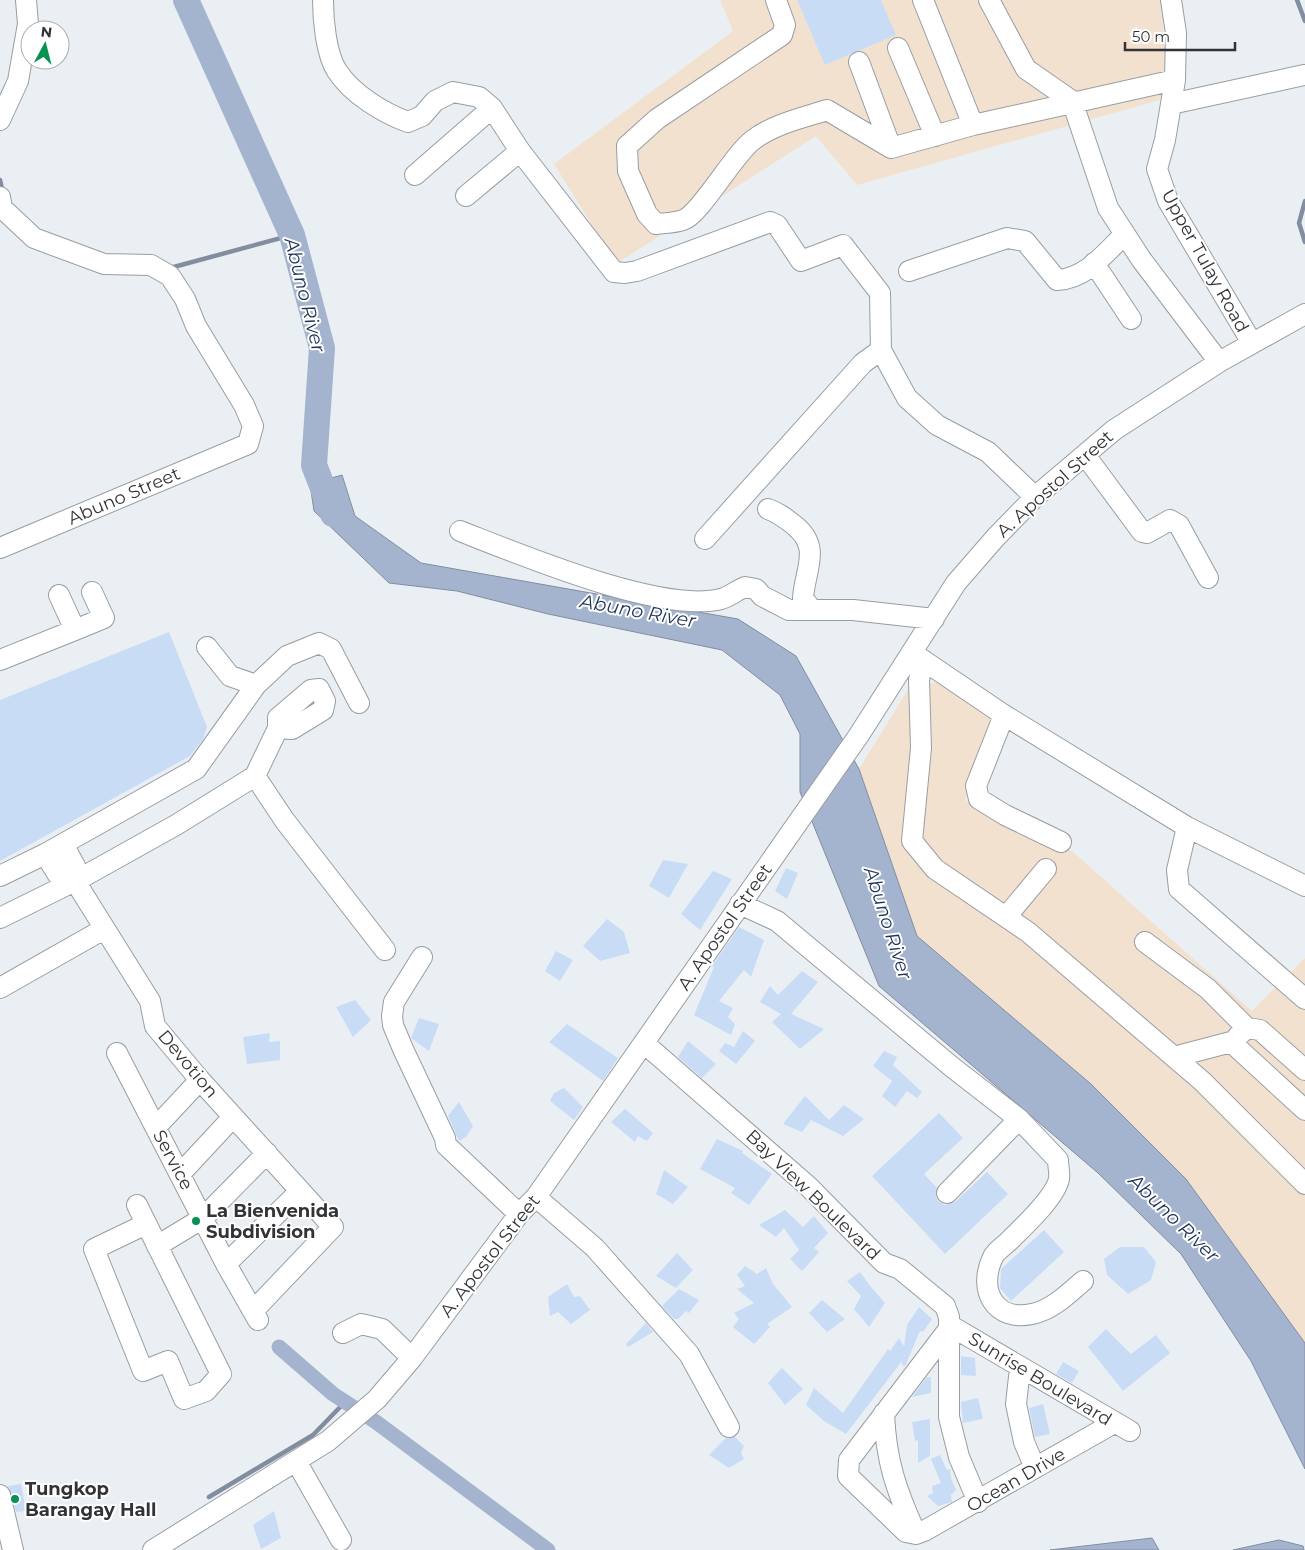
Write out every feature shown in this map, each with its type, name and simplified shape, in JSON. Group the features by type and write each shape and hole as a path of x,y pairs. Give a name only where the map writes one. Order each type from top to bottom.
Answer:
{"street":[{"path":"0,120 18,81 28,24 26,0"},
{"path":"323,0 323,28 336,71 364,98 384,113 408,122 422,116 435,101 453,92 479,97 492,108 520,151 614,272 637,271 770,222 777,225 801,261 843,245 880,292 881,350 907,398 937,425 988,452 1035,497"},
{"path":"776,0 785,25 782,35 657,119 627,146 628,171 646,214 656,224 684,220 701,205 716,183 752,141 784,123 826,110 891,148 973,125 1072,101 1175,80"},
{"path":"923,0 973,125"},
{"path":"989,0 1026,69 1072,101 1108,208 1141,259 1219,362"},
{"name":"Upper Tulay Road","path":"1171,0 1176,33 1175,80 1165,140 1157,169 1168,201 1252,343"},
{"path":"898,48 936,136"},
{"path":"860,62 891,148"},
{"path":"1171,104 1304,75"},
{"path":"415,175 492,108"},
{"path":"466,196 520,151"},
{"name":"Abuno Street","path":"0,548 248,444 253,426 244,405 196,326 185,299 170,276 151,265 104,264 34,238 1,206"},
{"path":"909,271 1008,238 1025,241 1057,280 1069,280 1081,275 1125,234"},
{"path":"1094,263 1131,319"},
{"name":"A. Apostol Street","path":"152,1550 328,1441 371,1404 412,1358 519,1214 536,1197 645,1044 740,904 859,735 918,656 934,619 962,577 996,537 1035,497 1114,430 1219,362 1305,314"},
{"path":"705,539 863,363 881,350"},
{"path":"1085,455 1142,532 1147,533 1170,520 1179,525 1208,578"},
{"path":"768,509 780,513 805,534 810,549 803,598 811,609"},
{"path":"460,531 534,560 650,595 698,601 722,598 745,587 756,589 762,596 789,610 853,610 934,619"},
{"path":"0,660 104,618 92,592"},
{"path":"59,595 75,630"},
{"path":"0,876 45,854 196,769 256,685 287,656 320,643 330,649 359,703"},
{"path":"207,647 230,676 256,685"},
{"path":"918,656 1004,715 1187,827 1305,886"},
{"path":"918,656 921,748 912,841 935,869 1028,932 1202,1081 1305,1184"},
{"path":"1004,715 976,786 979,799 1005,815 1061,842"},
{"path":"0,918 75,881 176,825 255,776 278,728"},
{"path":"255,776 285,821 385,950"},
{"path":"1187,827 1177,870 1179,889 1305,999"},
{"name":"Devotion","path":"63,844 75,866 75,881 150,1001 155,1026 200,1080 333,1227 256,1315"},
{"name":"Devotion","path":"45,854 58,875 75,881"},
{"path":"1006,917 1046,870"},
{"path":"740,904 777,921 952,1067 1019,1120 1058,1160 1059,1180 1040,1210 994,1256 986,1276 987,1293 1000,1310 1018,1317 1036,1313 1056,1304 1083,1282"},
{"path":"0,988 104,929"},
{"path":"1145,942 1208,988 1247,1028 1260,1030 1305,1070"},
{"path":"422,957 394,1002 393,1025 445,1138 446,1145 519,1214"},
{"path":"1174,1057 1231,1042 1247,1028"},
{"path":"1231,1042 1305,1110"},
{"name":"Bay View Boulevard","path":"645,1044 808,1186 884,1263 900,1269 945,1306 951,1326 948,1366 949,1418 960,1457 978,1502"},
{"name":"Service","path":"117,1053 181,1173 226,1264 256,1315"},
{"path":"156,1127 200,1080"},
{"path":"181,1173 233,1117"},
{"path":"947,1193 1019,1120"},
{"path":"158,1246 203,1218 267,1153"},
{"path":"226,1264 300,1192"},
{"path":"536,1197 595,1248 689,1354 729,1427"},
{"path":"137,1205 221,1374 206,1391 184,1399 168,1361 143,1371 94,1249 146,1224"},
{"path":"343,1333 361,1324 382,1329 412,1358"},
{"path":"916,1534 906,1532 848,1476 849,1460 951,1326"},
{"name":"Sunrise Boulevard","path":"951,1326 1122,1427"},
{"path":"919,1366 924,1361 937,1358 948,1366"},
{"path":"1020,1368 1016,1404 1024,1442 1035,1468"},
{"path":"884,1413 886,1447 891,1473 899,1498 916,1534"},
{"name":"Ocean Drive","path":"916,1534 978,1502 1035,1468 1122,1427"},
{"path":"296,1461 340,1540"},
{"path":"0,1495 13,1550"}],"shaded area":[{"path":"720,0 1162,0 1167,98 857,185 816,136 616,264 554,164 733,31"},
{"path":"937,682 997,720 965,800 1073,852 1252,1011 1305,958 1305,1343 1186,1179 1091,1084 917,936 859,769 909,688"}],"water":[{"path":"342,475 355,516 421,563 738,619 796,656 859,769 917,936 1091,1084 1186,1179 1305,1343 1305,1469 1251,1361 1181,1254 1098,1173 879,986 800,792 800,734 780,695 722,650 548,614 457,591 389,583 314,511 310,484"},
{"path":"1152,1538 1159,1550 1050,1550"},
{"path":"1279,1540 1303,1546 1304,1550 1233,1550"}],"building":[{"path":"797,0 881,0 896,35 825,65"},
{"path":"169,632 207,727 203,739 190,756 0,861 0,700"},
{"path":"663,860 688,864 669,898 649,886"},
{"path":"786,868 798,873 787,899 775,891"},
{"path":"713,871 732,879 700,930 681,914"},
{"path":"607,919 624,932 630,953 600,961 583,946"},
{"path":"739,927 764,940 751,977 744,970 719,1001 733,1008 728,1017 735,1024 731,1035 694,1015 714,967 712,966"},
{"path":"556,951 573,960 560,981 545,971"},
{"path":"802,971 818,982 791,1014 824,1029 800,1049 772,1022 781,1014 760,1002 770,986 778,995"},
{"path":"355,1000 371,1020 353,1037 336,1007"},
{"path":"419,1018 439,1024 429,1051 411,1038"},
{"path":"567,1024 618,1058 603,1081 549,1042"},
{"path":"743,1031 755,1041 736,1064 719,1051 725,1043 734,1047"},
{"path":"270,1033 269,1042 280,1041 280,1060 247,1064 243,1037"},
{"path":"688,1041 716,1064 702,1078 678,1057"},
{"path":"884,1051 897,1057 893,1065 922,1092 917,1098 907,1091 895,1107 882,1096 892,1081 873,1066"},
{"path":"564,1088 583,1107 574,1120 550,1101 554,1093"},
{"path":"805,1096 829,1120 844,1105 864,1119 843,1136 811,1120 802,1132 783,1124"},
{"path":"459,1102 473,1126 466,1137 459,1141 448,1116"},
{"path":"625,1109 653,1133 647,1141 638,1136 635,1142 611,1122"},
{"path":"939,1113 963,1138 924,1174 937,1188 936,1196 938,1201 945,1205 955,1202 987,1172 1008,1194 945,1254 872,1176"},
{"path":"717,1139 743,1151 742,1153 772,1174 749,1205 731,1193 735,1188 700,1169"},
{"path":"664,1170 688,1187 673,1204 656,1194"},
{"path":"785,1210 803,1227 814,1216 828,1233 814,1248 819,1252 802,1271 790,1259 799,1250 784,1228 776,1237 759,1225"},
{"path":"1044,1230 1064,1252 1011,1301 1000,1288 1001,1269"},
{"path":"1120,1247 1144,1247 1156,1262 1151,1280 1128,1294 1107,1275 1104,1259"},
{"path":"677,1253 693,1270 676,1288 656,1276"},
{"path":"745,1266 757,1274 766,1268 773,1284 792,1307 767,1324 770,1327 754,1344 733,1327 739,1319 734,1313 754,1303 737,1289 745,1286 737,1275"},
{"path":"860,1272 885,1303 869,1327 854,1309 861,1296 847,1281"},
{"path":"567,1284 574,1297 580,1296 590,1310 571,1324 558,1312 550,1316 548,1297"},
{"path":"679,1289 699,1300 689,1313 686,1311 678,1319 674,1319 662,1306"},
{"path":"822,1300 845,1319 827,1332 809,1313"},
{"path":"919,1307 932,1319 923,1332 920,1331 905,1366 902,1365 902,1361 846,1434 824,1421 806,1405 814,1388 843,1413 888,1349 890,1351 899,1338 904,1346 907,1325"},
{"path":"646,1323 653,1332 628,1347 626,1344"},
{"path":"1106,1329 1131,1354 1156,1335 1170,1353 1123,1391 1088,1347"},
{"path":"961,1356 975,1358 976,1376 961,1375"},
{"path":"1063,1362 1079,1371 1072,1383 1056,1374"},
{"path":"782,1368 803,1389 785,1405 768,1383"},
{"path":"927,1377 931,1377 931,1393 912,1397"},
{"path":"978,1398 983,1419 963,1423 961,1402"},
{"path":"1043,1404 1050,1434 1035,1437 1029,1408"},
{"path":"930,1419 930,1456 918,1463 918,1440 915,1441 912,1422"},
{"path":"735,1437 744,1446 741,1453 744,1459 729,1468 709,1455 726,1438"},
{"path":"940,1455 947,1470 950,1469 951,1478 956,1490 951,1495 952,1502 938,1506 927,1496 933,1493 932,1486 941,1483 931,1459"},
{"name":"Tungkop Barangay Hall","path":"21,1484 26,1511 16,1512 8,1486"},
{"path":"274,1511 281,1538 261,1549 253,1525"}],"waterway":[{"name":"Abuno River","path":"186,0 292,235 322,348 314,465 333,514"},
{"path":"1297,0 1305,21"},
{"path":"0,180 3,193"},
{"path":"1305,201 1299,223 1305,242"},
{"path":"170,268 292,235"},
{"path":"279,1347 333,1394 376,1422 548,1550"},
{"path":"209,1497 313,1435 345,1402"}],"place":[{"name":"La Bienvenida Subdivision","path":"196,1221"},
{"name":"Tungkop Barangay Hall","path":"15,1499"}]}
